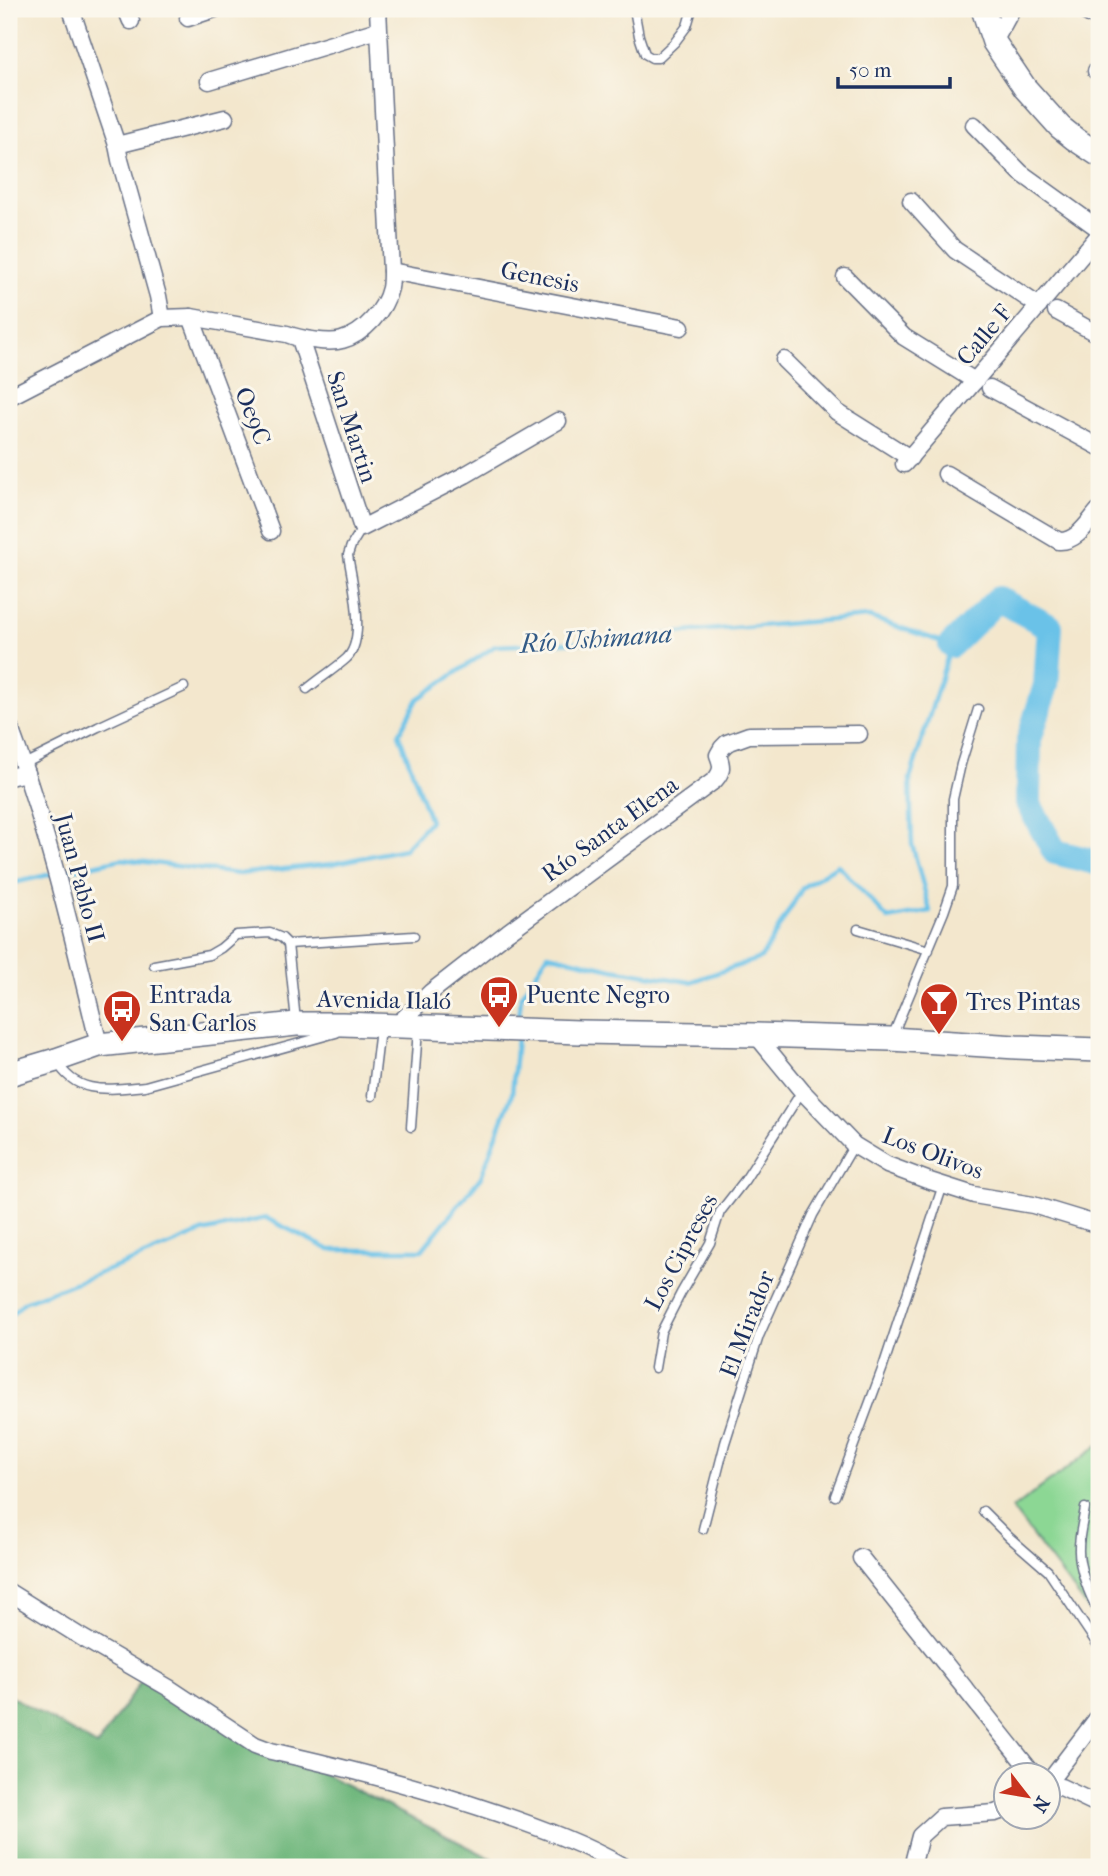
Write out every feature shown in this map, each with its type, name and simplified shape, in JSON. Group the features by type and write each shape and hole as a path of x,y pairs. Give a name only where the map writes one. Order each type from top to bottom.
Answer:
{"main road":[{"path":"983,9 994,42 1025,88 1044,111 1075,139 1099,155"},
{"name":"Avenida Ilaló","path":"9,1074 99,1045 296,1024 891,1039 1099,1050"}],"street":[{"path":"71,9 117,145 162,318"},
{"path":"188,18 215,9"},
{"path":"9,397 162,318 191,317 287,334 300,339 341,341 361,330 378,314 390,290 391,271 378,9"},
{"path":"994,42 1012,9"},
{"path":"1080,9 1099,19"},
{"path":"209,81 379,30"},
{"path":"117,145 225,118"},
{"path":"974,125 1021,173 1099,229"},
{"path":"911,201 955,250 1039,306"},
{"name":"Calle F","path":"784,359 837,412 907,461 1099,235"},
{"name":"Genesis","path":"391,271 681,327"},
{"path":"845,277 904,337 975,381"},
{"path":"1056,311 1099,335"},
{"name":"Oe9C","path":"191,317 271,531"},
{"name":"San Martin","path":"300,339 362,528"},
{"path":"990,388 1099,447"},
{"path":"362,528 465,475 558,421"},
{"path":"946,474 1059,541 1067,542 1074,537 1099,510"},
{"name":"Juan Pablo II","path":"9,725 54,864 99,1045"},
{"name":"Río Santa Elena","path":"390,1026 508,932 715,780 721,773 722,764 718,755 727,743 750,735 859,734"},
{"path":"9,777 25,769"},
{"name":"Los Olivos","path":"756,1035 802,1091 854,1145 887,1165 974,1195 1033,1205 1099,1225"},
{"path":"861,1558 1021,1760"},
{"path":"9,1592 169,1688 255,1745 466,1802 558,1835 624,1867"},
{"path":"1062,1766 1099,1716"},
{"path":"1062,1787 1099,1805"},
{"path":"914,1867 920,1836 941,1817 992,1813"}],"lane":[{"path":"634,9 645,54 652,58 658,58 675,42 687,26 692,9"},
{"path":"307,689 349,656 355,644 358,629 348,555 362,528"},
{"path":"25,769 97,727 184,687"},
{"path":"891,1039 953,886 953,799 978,709"},
{"path":"858,929 929,950"},
{"path":"154,965 209,955 222,948 236,935 270,933 288,944 296,1024"},
{"path":"288,944 414,936"},
{"path":"56,1060 71,1079 100,1090 145,1086 390,1026"},
{"path":"372,1096 390,1026"},
{"path":"390,1026 411,1127"},
{"name":"Los Cipreses","path":"655,1368 662,1332 710,1243 720,1212 745,1180 802,1091"},
{"name":"El Mirador","path":"704,1529 725,1443 759,1336 813,1216 854,1145"},
{"path":"835,1496 883,1367 943,1185"},
{"path":"1085,1508 1079,1556 1089,1594 1099,1612"},
{"path":"982,1511 1048,1571 1099,1647"}],"green space":[{"path":"1099,1445 1099,1623 1012,1509"},
{"path":"141,1681 508,1867 9,1867 9,1695 97,1746"}],"waterway":[{"name":"Río Ushimana","path":"951,645 998,599 1050,627 1046,685 1029,740 1028,803 1055,852 1099,863"},
{"name":"Río Ushimana","path":"61,872 122,859 238,874 331,864 404,849 430,821 399,734 418,699 495,646 609,641 869,617 951,645 910,779 912,844 930,911 888,919 838,865 803,887 761,958 690,982 612,969 548,954 521,997 518,1023"},
{"name":"Río Ushimana","path":"9,884 52,874"},
{"path":"9,1317 24,1302 202,1232 266,1218 330,1250 422,1250 481,1177 512,1094 517,1038"},
{"path":"9,1858 24,1867"}],"place":[{"name":"Puente Negro","path":"499,1029"},
{"name":"Tres Pintas","path":"939,1036"},
{"name":"Entrada San Carlos","path":"122,1043"}]}
